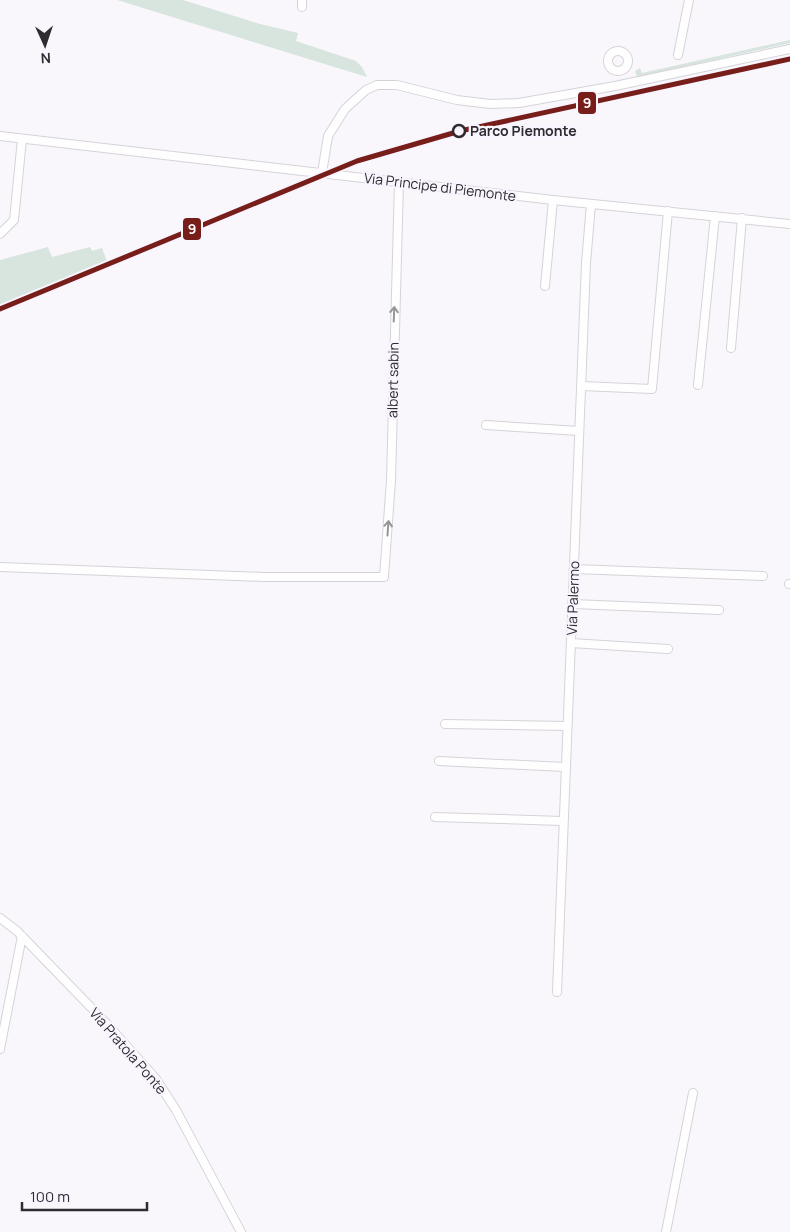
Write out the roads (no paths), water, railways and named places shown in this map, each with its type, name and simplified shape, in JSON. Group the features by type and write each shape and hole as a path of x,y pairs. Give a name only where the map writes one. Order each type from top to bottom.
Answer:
{"street":[{"path":"678,56 689,0"},
{"path":"322,173 328,136 345,110 366,90 376,85 397,85 457,100 490,104 518,103 615,86 790,49"},
{"path":"615,71 615,86"},
{"name":"Via Principe di Piemonte","path":"0,136 553,200 668,210 790,224"},
{"path":"0,234 14,220 22,138"},
{"name":"albert sabin","path":"0,567 255,577 384,577 391,480 399,182"},
{"path":"546,286 553,200"},
{"name":"Via Palermo","path":"556,992 586,263 591,204"},
{"path":"581,386 652,389 668,210"},
{"path":"698,385 715,216"},
{"path":"731,348 742,218"},
{"path":"486,425 579,431"},
{"path":"574,569 763,576"},
{"path":"572,604 719,610"},
{"path":"571,643 668,649"},
{"path":"444,724 566,726"},
{"path":"439,761 565,767"},
{"path":"435,817 562,821"},
{"name":"Via Pratola Ponte","path":"0,918 22,936 107,1024 156,1079 176,1110 241,1232"},
{"path":"0,1049 22,936"},
{"path":"666,1232 692,1093"}],"place":[{"name":"Parco Piemonte","path":"459,131"}]}
